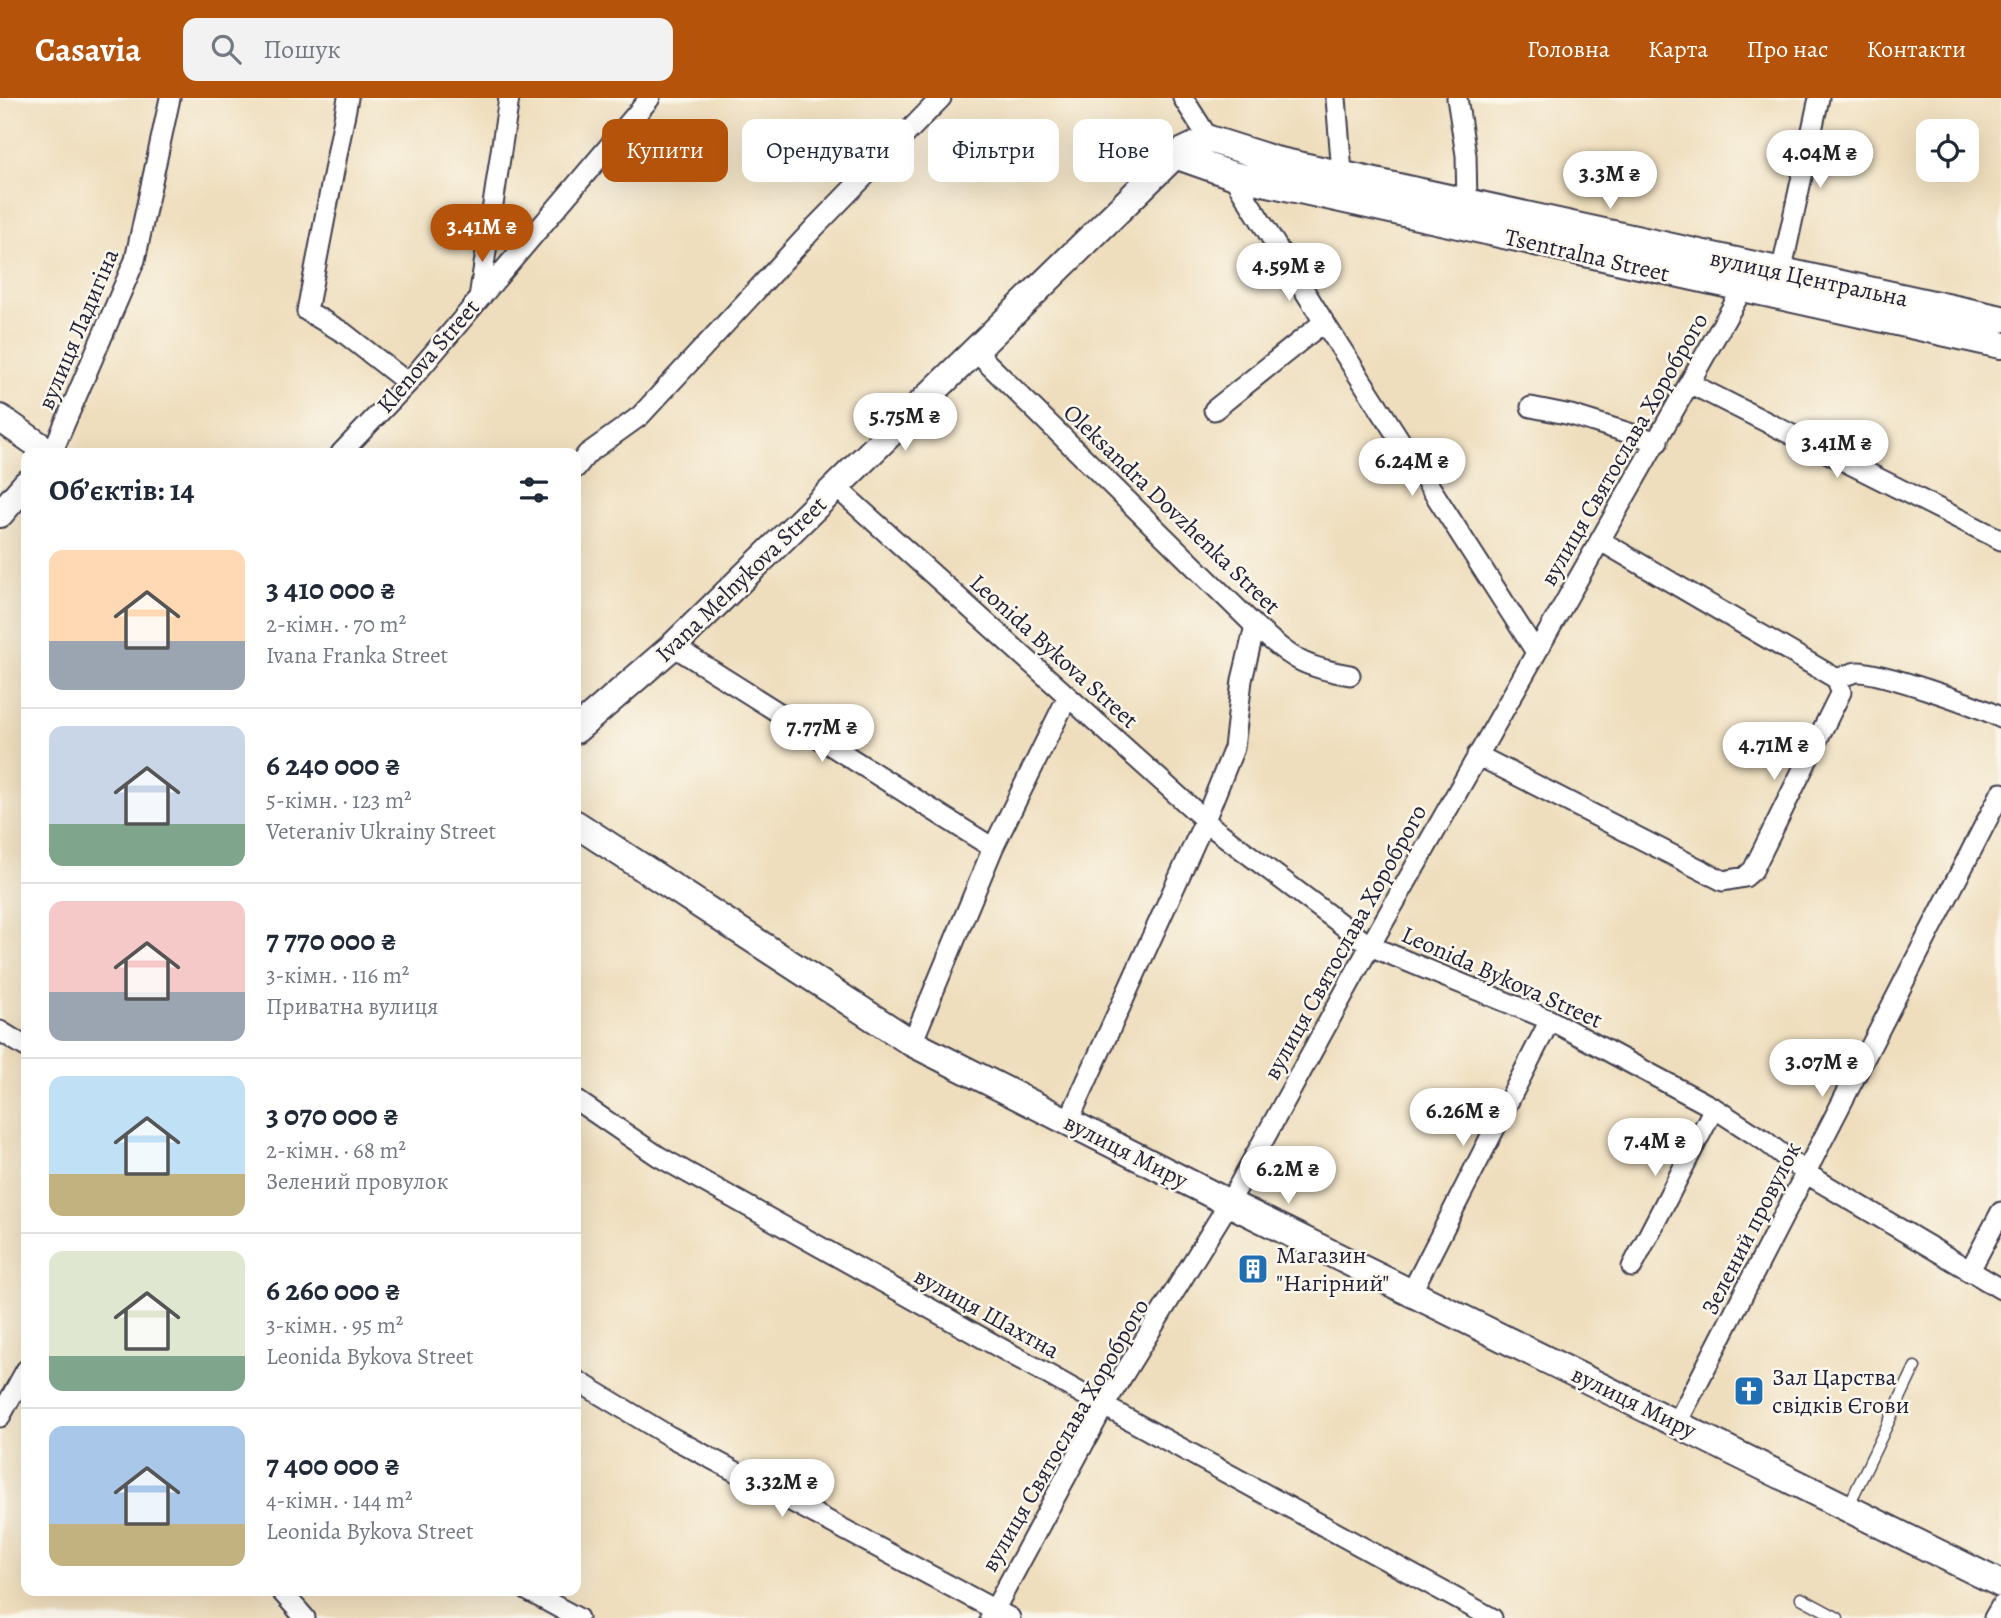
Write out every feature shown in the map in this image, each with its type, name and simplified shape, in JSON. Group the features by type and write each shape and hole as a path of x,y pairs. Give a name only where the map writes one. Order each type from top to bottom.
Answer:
{"street":[{"name":"вулиця Ладигіна","path":"53,448 135,260 170,98"},
{"path":"348,98 307,311 344,333 408,383"},
{"path":"479,299 509,98"},
{"name":"Klenova Street","path":"346,448 408,383 650,98"},
{"path":"581,462 587,454 640,416 815,227 941,98"},
{"path":"1183,98 1536,652"},
{"path":"1336,98 1342,173"},
{"path":"1457,98 1466,155 1467,203"},
{"path":"1778,284 1819,98"},
{"name":"Ivana Melnykova Street","path":"581,726 673,646 1175,155 1209,139"},
{"name":"вулиця Центральна","path":"1209,139 1275,160 1467,203 1778,284 2001,319"},
{"name":"Tsentralna Street","path":"1175,155 1232,175 1742,290 1778,284 2001,345"},
{"name":"вулиця Святослава Хороброго","path":"998,1615 1104,1406 1229,1203 1477,755 1658,442 1742,290"},
{"path":"1214,410 1324,322"},
{"name":"Oleksandra Dovzhenka Street","path":"975,351 1293,660 1318,669 1350,675"},
{"path":"1691,384 2001,540"},
{"path":"1531,407 1571,415 1658,442"},
{"path":"0,418 44,448"},
{"name":"Leonida Bykova Street","path":"836,487 1205,820 1370,946 1550,1020 1714,1108 1765,1141 1807,1174 2001,1289"},
{"path":"0,514 21,490"},
{"path":"1477,755 1723,881 1745,877 1753,870 1841,692 1837,679 1601,541"},
{"path":"1068,1122 1205,820 1234,748 1242,680 1255,626"},
{"path":"673,646 993,848"},
{"path":"1837,679 1857,672 1879,677 1984,708 2001,718"},
{"path":"912,1043 993,848 1068,696"},
{"name":"Зелений провулок","path":"1677,1423 2001,793"},
{"name":"вулиця Миру","path":"581,827 912,1043 1229,1203 2001,1584"},
{"path":"1411,1293 1550,1020"},
{"path":"0,1031 21,1044"},
{"name":"вулиця Шахтна","path":"581,1103 658,1156 1104,1406 1492,1618"},
{"path":"1632,1268 1714,1108"},
{"path":"1969,1272 2001,1212"},
{"path":"0,1417 21,1379"},
{"path":"581,1383 669,1436 998,1615"},
{"path":"285,1596 305,1618"},
{"path":"537,1596 578,1618"},
{"path":"1994,1618 2001,1605"}],"lane":[{"path":"1847,1507 1915,1367"},
{"path":"1801,1598 1838,1618"}],"place":[{"name":"Магазин \"Нагірний\"","path":"1253,1269"},
{"name":"Зал Царства свідків Єгови","path":"1749,1391"}]}
